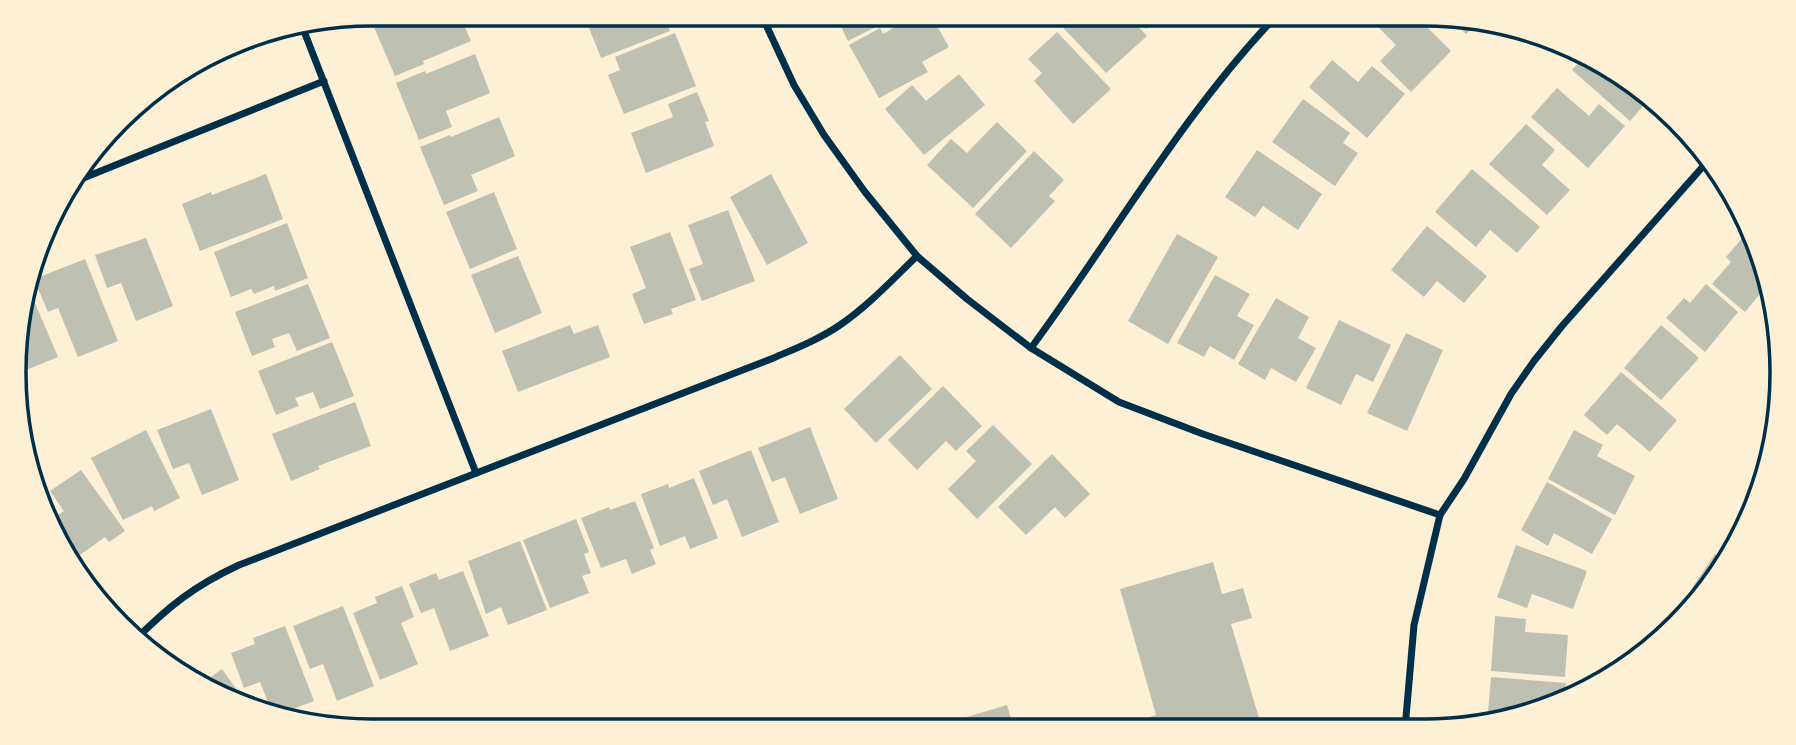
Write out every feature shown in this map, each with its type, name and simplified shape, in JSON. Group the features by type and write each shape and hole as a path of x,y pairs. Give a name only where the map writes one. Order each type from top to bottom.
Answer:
{"street":[{"path":"767,26 794,85 824,135 865,192 917,256 1031,348 1119,402 1203,434 1440,515"},
{"path":"1031,348 1062,307 1175,140 1266,26"},
{"path":"305,33 476,473"},
{"path":"88,176 324,81"},
{"path":"1406,719 1413,625 1440,515 1464,479 1511,394 1534,361 1702,168"},
{"path":"143,632 189,592 239,565 814,340 857,313 917,256"}],"building":[{"path":"373,26 464,26 471,41 395,76"},
{"path":"588,26 668,26 670,31 601,58"},
{"path":"841,26 877,26 848,41"},
{"path":"897,26 937,26 949,47 922,62 928,72 879,98 849,45 880,28 883,34"},
{"path":"1062,26 1138,26 1147,36 1106,73"},
{"path":"1377,26 1426,26 1451,51 1411,92 1380,61 1396,45"},
{"path":"1057,32 1111,89 1073,124 1034,81 1042,73 1028,59"},
{"path":"675,33 696,86 624,114 608,75 620,70 615,57"},
{"path":"475,54 490,93 446,111 452,127 419,140 396,83"},
{"path":"1332,60 1358,82 1372,66 1405,94 1367,138 1309,87"},
{"path":"1579,63 1644,105 1630,121 1572,70"},
{"path":"959,74 985,105 924,155 885,109 912,85 926,101"},
{"path":"1557,88 1589,116 1599,104 1625,126 1588,168 1531,117"},
{"path":"697,92 709,121 705,122 714,146 646,173 631,133 673,117 668,104"},
{"path":"1303,99 1350,133 1343,143 1358,153 1335,186 1272,142"},
{"path":"499,117 515,156 471,175 478,191 444,205 420,147"},
{"path":"997,122 1027,151 973,208 927,165 951,139 967,153"},
{"path":"1526,124 1555,150 1542,165 1570,190 1547,215 1489,164"},
{"path":"1257,150 1322,194 1298,230 1263,206 1255,217 1225,197"},
{"path":"1034,151 1064,180 1049,196 1055,201 1011,248 975,214"},
{"path":"1472,169 1540,227 1517,253 1490,230 1476,247 1435,212"},
{"path":"266,174 283,219 200,251 182,204"},
{"path":"771,174 808,243 767,265 730,197"},
{"path":"494,192 517,249 470,269 446,212"},
{"path":"728,210 755,281 702,301 689,269 703,264 688,225"},
{"path":"287,223 308,278 275,291 274,286 254,294 251,289 231,297 214,252"},
{"path":"1427,226 1487,276 1464,303 1437,281 1424,297 1391,270"},
{"path":"670,232 696,300 671,309 673,314 644,324 632,294 646,288 630,247"},
{"path":"1177,234 1218,257 1168,344 1128,321"},
{"path":"146,238 173,306 136,321 121,283 107,288 95,255"},
{"path":"1742,238 1760,294 1745,312 1712,284 1731,262 1726,257"},
{"path":"518,256 542,313 495,333 471,275"},
{"path":"85,259 118,341 78,357 58,308 48,312 37,287 40,277"},
{"path":"1215,275 1250,294 1237,316 1254,325 1234,360 1210,346 1204,357 1177,343"},
{"path":"308,284 330,338 297,351 289,333 272,339 275,347 252,356 235,312"},
{"path":"1706,284 1738,312 1705,352 1666,318 1684,298 1690,303"},
{"path":"1276,298 1309,317 1298,338 1316,348 1296,382 1271,368 1265,380 1238,364"},
{"path":"34,301 58,357 26,370"},
{"path":"1339,320 1391,345 1373,382 1356,374 1341,405 1306,388"},
{"path":"570,325 574,334 598,325 610,357 518,392 502,351"},
{"path":"1661,325 1699,358 1661,400 1624,368"},
{"path":"1406,333 1443,350 1407,431 1367,413"},
{"path":"332,342 354,396 320,409 313,392 295,398 299,406 276,415 258,371"},
{"path":"900,355 932,389 876,443 844,409"},
{"path":"1621,372 1677,420 1650,452 1617,424 1607,435 1584,415"},
{"path":"943,386 982,426 956,451 946,441 917,470 888,440"},
{"path":"355,402 371,446 318,466 320,469 291,481 272,434"},
{"path":"211,409 239,480 202,495 189,463 173,469 157,430"},
{"path":"993,425 1032,464 977,519 948,489 976,461 966,451"},
{"path":"810,427 838,499 800,514 785,477 772,482 758,448"},
{"path":"146,430 180,498 154,511 152,506 123,520 91,458"},
{"path":"1574,430 1603,445 1597,456 1635,476 1615,515 1548,479"},
{"path":"751,450 779,522 742,537 727,499 713,505 699,471"},
{"path":"1052,454 1090,494 1065,518 1055,507 1026,535 998,507"},
{"path":"81,470 125,531 109,542 105,537 79,556 58,516 64,511 50,491"},
{"path":"694,478 718,538 690,549 685,536 660,546 641,494 668,484 669,488"},
{"path":"1547,482 1612,519 1592,554 1554,533 1548,546 1521,530"},
{"path":"635,501 654,548 650,550 656,564 632,574 626,559 601,568 581,518"},
{"path":"576,519 589,552 584,554 591,573 582,576 589,593 550,608 523,540"},
{"path":"520,541 547,610 508,625 501,607 486,614 468,561"},
{"path":"1516,545 1587,571 1573,609 1532,594 1527,608 1497,597"},
{"path":"1715,554 1717,555 1711,565 1692,588"},
{"path":"1213,562 1222,594 1243,588 1252,618 1231,624 1259,719 1143,719 1156,715 1120,589"},
{"path":"463,571 489,636 450,651 434,608 421,613 409,584 436,573 439,580"},
{"path":"402,586 414,617 401,623 418,664 380,680 353,613 377,603 375,597"},
{"path":"343,606 374,686 337,701 323,664 310,669 293,626"},
{"path":"1495,616 1526,619 1525,632 1568,635 1565,677 1491,671"},
{"path":"285,626 314,701 292,709 268,702 260,682 244,688 231,653 255,644 253,638"},
{"path":"222,669 238,691 219,683 210,678"},
{"path":"1491,677 1566,683 1565,688 1535,700 1488,713"},
{"path":"1007,705 1011,719 960,719"}]}
